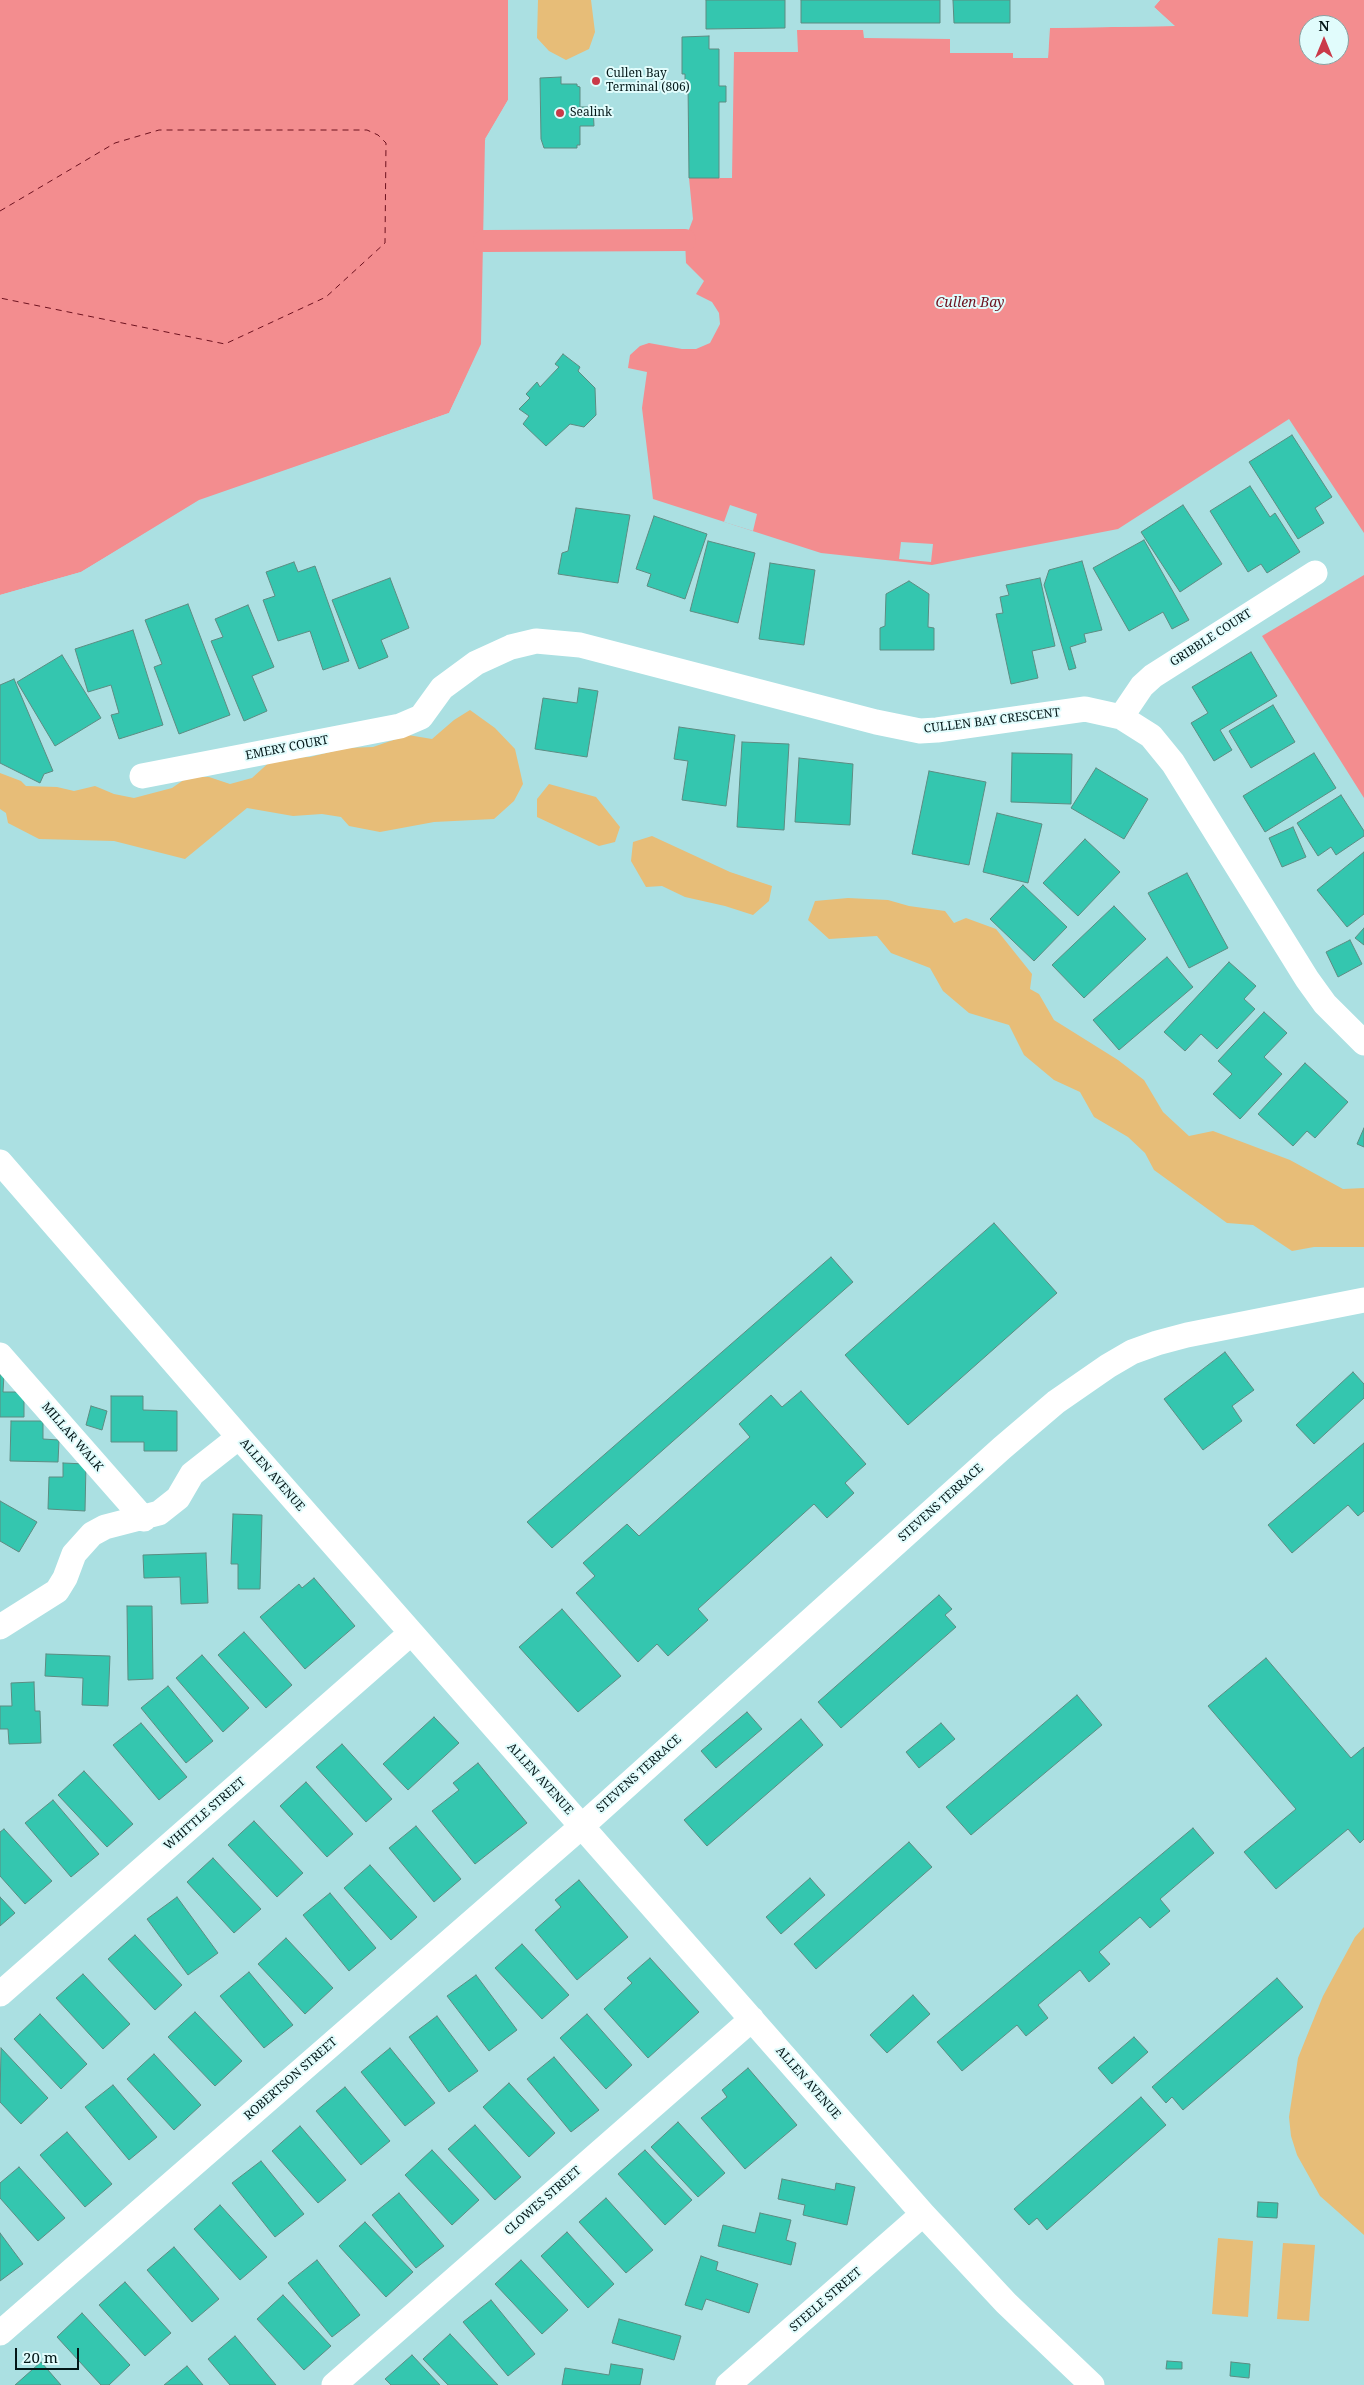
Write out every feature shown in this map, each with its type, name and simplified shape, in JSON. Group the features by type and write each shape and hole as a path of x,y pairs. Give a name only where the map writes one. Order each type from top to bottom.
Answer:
{"street":[{"name":"GRIBBLE COURT","path":"1121,717 1142,686 1153,676 1315,573"},
{"name":"CULLEN BAY CRESCENT","path":"427,710 442,688 458,674 489,656 522,644 552,642 580,645 876,722 920,731 1084,709 1121,717 1150,736 1173,763 1307,979 1325,1004 1364,1043"},
{"name":"EMERY COURT","path":"142,776 400,726 421,717 427,710"},
{"name":"ALLEN AVENUE","path":"0,1162 239,1437 923,2214 1006,2303 1092,2385"},
{"name":"STEVENS TERRACE","path":"582,1826 995,1454 1086,1379 1132,1352 1157,1343 1187,1335 1364,1300"},
{"name":"MILLAR WALK","path":"0,1355 144,1519"},
{"path":"1,1624 57,1591 65,1578 74,1554 92,1534 116,1524 144,1519 159,1513 173,1503 192,1474 239,1437"},
{"name":"WHITTLE STREET","path":"0,1994 411,1633"},
{"name":"ROBERTSON STREET","path":"0,2333 582,1826"},
{"name":"CLOWES STREET","path":"334,2385 752,2018"},
{"name":"STEELE STREET","path":"728,2385 923,2214"}],"shaded area":[{"path":"538,0 591,0 595,32 589,49 566,60 549,51 537,38"},
{"path":"470,710 495,728 515,749 523,784 514,801 494,819 434,822 380,832 349,826 341,817 322,814 293,816 247,808 185,859 114,841 39,839 8,823 6,813 0,809 0,773 21,781 26,786 57,787 74,791 95,786 114,794 134,798 172,788 188,777 209,777 230,784 252,778 274,758 310,757 346,748 373,747 408,735 432,739 454,720"},
{"path":"549,784 596,797 620,827 615,842 599,846 537,817 537,799"},
{"path":"652,836 730,872 772,886 769,901 753,915 725,906 685,897 662,886 646,887 631,861 633,842"},
{"path":"848,898 888,900 909,906 945,911 954,923 966,918 996,929 1032,974 1030,989 1039,994 1054,1020 1118,1060 1144,1080 1163,1112 1189,1136 1213,1131 1290,1160 1343,1189 1364,1188 1364,1247 1314,1247 1292,1251 1253,1225 1227,1223 1154,1170 1145,1153 1128,1137 1094,1117 1080,1092 1054,1080 1024,1055 1009,1025 969,1013 943,991 930,968 891,953 877,936 829,939 808,920 815,901"},
{"path":"1364,1927 1364,2235 1320,2196 1297,2155 1291,2136 1289,2117 1298,2058 1323,1996 1355,1937"},
{"path":"1218,2238 1253,2241 1248,2317 1212,2314"},
{"path":"1283,2243 1315,2245 1309,2321 1277,2319"}],"water":[{"path":"0,0 508,0 508,100 485,140 481,344 449,413 199,500 81,572 0,595"},
{"name":"Cullen Bay","path":"1160,0 1364,0 1364,533 1289,419 1118,529 932,565 821,553 653,499 642,408 647,372 628,368 630,355 640,346 649,343 682,349 696,349 710,343 720,324 719,313 712,302 696,294 704,281 686,263 685,240 693,219 689,178 732,178 734,52 798,52 797,30 863,30 864,38 950,39 950,53 1013,53 1013,58 1048,58 1049,28 1174,26 1154,7"},
{"path":"1364,575 1364,798 1262,636"}],"pier":[{"path":"508,0 511,0 511,101 488,140 485,139 508,100"},
{"path":"1157,0 1160,0 1154,7 1175,26 1050,28 1048,58 1013,58 1013,50 1015,55 1046,55 1049,26 1168,24 1152,8"},
{"path":"478,352 480,354 450,415 200,503 82,574 0,598 0,595 81,572 199,501 449,413"},
{"path":"730,505 757,514 753,531 724,522"},
{"path":"901,542 933,544 931,562 899,559"}],"building":[{"path":"706,0 785,0 785,28 706,29"},
{"path":"801,0 940,0 940,23 801,23"},
{"path":"953,0 1010,0 1010,23 954,23"},
{"path":"709,36 709,49 719,49 719,86 726,86 726,102 719,102 719,178 689,178 688,83 685,83 685,74 682,74 682,37"},
{"path":"561,77 561,84 577,84 580,87 580,107 593,107 594,126 580,126 580,145 577,145 577,148 544,148 541,139 540,78"},
{"path":"563,354 580,367 578,371 595,388 596,415 584,427 570,424 546,446 523,424 529,416 519,409 530,398 526,394 537,382 540,387 559,367 555,364"},
{"path":"1292,435 1332,497 1315,508 1324,523 1298,539 1249,462"},
{"path":"1250,486 1270,517 1275,513 1300,552 1267,573 1261,564 1248,572 1210,511"},
{"path":"1183,505 1222,564 1180,592 1141,532"},
{"path":"576,508 630,515 618,583 558,574 562,553 568,551"},
{"path":"654,516 707,534 685,599 647,586 651,574 636,569"},
{"path":"1144,540 1189,620 1172,629 1163,612 1129,631 1093,568"},
{"path":"708,541 755,553 738,623 690,611"},
{"path":"1082,561 1102,630 1084,634 1086,642 1070,647 1076,668 1069,670 1044,585 1049,570"},
{"path":"294,562 298,572 315,566 349,661 323,670 310,631 278,641 263,600 275,596 266,572"},
{"path":"770,563 815,570 804,645 759,639"},
{"path":"390,578 409,628 381,640 388,657 359,669 332,600"},
{"path":"1040,578 1055,646 1032,651 1038,678 1011,684 996,614 1003,613 1000,597 1009,595 1006,585"},
{"path":"909,581 929,594 928,627 934,628 934,650 880,650 880,628 885,626 886,594"},
{"path":"188,604 230,715 179,734 154,667 162,664 145,620"},
{"path":"248,605 274,667 252,676 267,711 244,721 211,641 223,637 215,619"},
{"path":"133,630 163,725 119,739 111,715 119,713 111,685 88,692 75,649"},
{"path":"1251,652 1277,696 1220,730 1232,750 1214,761 1191,723 1208,713 1192,687"},
{"path":"62,655 101,718 55,746 17,682"},
{"path":"14,679 53,771 44,774 40,783 0,763 0,685"},
{"path":"579,688 598,691 587,757 535,749 543,698 577,703"},
{"path":"1273,705 1295,742 1251,768 1229,731"},
{"path":"679,727 735,735 726,806 682,800 688,761 674,759"},
{"path":"742,742 789,744 784,830 737,827"},
{"path":"1012,753 1072,754 1071,804 1011,802"},
{"path":"1314,753 1336,788 1265,832 1243,796"},
{"path":"799,758 853,764 850,825 795,822"},
{"path":"1096,768 1148,799 1124,839 1071,808"},
{"path":"929,771 986,782 969,865 912,854"},
{"path":"1341,795 1364,831 1364,836 1336,855 1331,847 1318,856 1297,823"},
{"path":"997,813 1042,824 1028,883 983,872"},
{"path":"1293,827 1306,857 1282,867 1269,838"},
{"path":"1085,839 1120,872 1078,916 1043,883"},
{"path":"1364,852 1364,914 1347,927 1317,890"},
{"path":"1187,873 1228,948 1189,968 1148,893"},
{"path":"1023,885 1067,927 1034,961 990,919"},
{"path":"1114,906 1146,939 1084,998 1052,965"},
{"path":"1364,928 1364,945 1355,938"},
{"path":"1350,940 1362,964 1338,977 1326,952"},
{"path":"1167,957 1193,987 1119,1050 1093,1020"},
{"path":"1229,962 1256,986 1244,999 1255,1009 1217,1049 1201,1034 1185,1051 1164,1032"},
{"path":"1264,1012 1287,1033 1264,1057 1282,1074 1240,1119 1213,1094 1232,1074 1218,1061"},
{"path":"1305,1063 1348,1102 1315,1138 1307,1131 1293,1146 1258,1114"},
{"path":"1364,1128 1364,1147 1357,1144"},
{"path":"994,1223 1057,1293 908,1425 845,1355"},
{"path":"831,1257 853,1282 552,1548 527,1522"},
{"path":"1225,1352 1254,1390 1232,1406 1242,1421 1203,1450 1164,1399"},
{"path":"1353,1372 1364,1384 1364,1398 1314,1444 1296,1425"},
{"path":"0,1374 4,1374 3,1392 24,1392 24,1417 0,1417"},
{"path":"801,1391 866,1464 845,1483 854,1493 827,1518 814,1504 698,1609 708,1620 668,1656 657,1644 638,1662 576,1593 595,1576 583,1563 627,1524 639,1536 750,1437 739,1424 771,1395 782,1407"},
{"path":"111,1396 143,1396 143,1410 177,1411 177,1451 144,1451 144,1442 111,1442"},
{"path":"91,1406 107,1411 102,1430 86,1425"},
{"path":"11,1421 43,1421 43,1439 59,1440 58,1462 10,1461"},
{"path":"1364,1443 1364,1511 1358,1516 1348,1505 1292,1553 1268,1525"},
{"path":"63,1463 86,1464 85,1511 48,1509 49,1477 63,1477"},
{"path":"0,1501 37,1522 19,1552 0,1541"},
{"path":"233,1514 262,1515 260,1589 238,1589 238,1564 231,1564"},
{"path":"206,1553 208,1603 181,1604 180,1577 144,1578 143,1555"},
{"path":"314,1578 355,1626 305,1669 260,1617 299,1584 302,1588"},
{"path":"939,1595 952,1609 945,1615 956,1627 841,1728 818,1702"},
{"path":"127,1606 152,1606 153,1679 128,1680"},
{"path":"562,1609 621,1676 578,1712 519,1647"},
{"path":"244,1632 292,1685 266,1708 218,1655"},
{"path":"46,1654 110,1656 108,1706 82,1705 83,1678 45,1676"},
{"path":"202,1655 249,1708 223,1732 176,1678"},
{"path":"1266,1658 1351,1758 1364,1747 1364,1839 1360,1843 1348,1829 1276,1889 1244,1852 1296,1809 1208,1706"},
{"path":"34,1682 35,1711 40,1711 41,1743 9,1744 8,1729 0,1729 0,1706 12,1706 11,1683"},
{"path":"168,1686 213,1741 186,1763 141,1708"},
{"path":"1077,1695 1102,1725 971,1835 946,1807"},
{"path":"747,1712 762,1729 716,1768 701,1751"},
{"path":"434,1717 459,1743 408,1790 383,1764"},
{"path":"801,1719 823,1745 707,1846 684,1820"},
{"path":"141,1723 187,1777 159,1800 113,1745"},
{"path":"941,1723 955,1739 919,1768 906,1752"},
{"path":"342,1744 392,1799 366,1822 316,1767"},
{"path":"478,1763 527,1823 475,1864 432,1811 459,1790 453,1783"},
{"path":"84,1771 133,1824 107,1847 58,1795"},
{"path":"306,1782 353,1834 327,1857 280,1806"},
{"path":"53,1800 99,1854 71,1877 25,1823"},
{"path":"254,1821 303,1873 277,1897 228,1845"},
{"path":"416,1826 461,1879 434,1902 389,1848"},
{"path":"1193,1828 1214,1853 1160,1899 1170,1911 1150,1928 1140,1917 1099,1952 1110,1964 1089,1982 1080,1970 1038,2005 1048,2018 1026,2036 1017,2025 962,2071 937,2042"},
{"path":"4,1829 52,1881 25,1904 0,1876 0,1832"},
{"path":"909,1842 932,1867 816,1969 794,1944"},
{"path":"213,1858 261,1909 234,1933 187,1882"},
{"path":"370,1865 417,1917 391,1940 344,1888"},
{"path":"810,1878 825,1895 781,1934 766,1917"},
{"path":"579,1880 628,1937 577,1980 535,1930 561,1907 555,1900"},
{"path":"330,1893 376,1948 349,1971 303,1915"},
{"path":"0,1897 15,1913 0,1926"},
{"path":"177,1897 218,1953 188,1975 147,1919"},
{"path":"135,1935 182,1985 155,2010 108,1959"},
{"path":"286,1938 333,1988 305,2014 258,1964"},
{"path":"522,1944 569,1995 542,2019 495,1968"},
{"path":"650,1958 699,2012 648,2058 604,2009 632,1983 627,1978"},
{"path":"249,1972 293,2025 264,2048 220,1996"},
{"path":"83,1974 130,2024 103,2049 56,1998"},
{"path":"476,1975 517,2030 489,2051 447,1996"},
{"path":"1277,1978 1303,2007 1183,2110 1172,2097 1166,2103 1152,2087"},
{"path":"913,1995 930,2014 887,2053 870,2035"},
{"path":"195,2012 242,2061 215,2086 168,2037"},
{"path":"40,2014 87,2064 61,2089 14,2039"},
{"path":"587,2014 632,2065 606,2089 560,2038"},
{"path":"437,2016 478,2071 449,2092 409,2037"},
{"path":"1134,2037 1148,2052 1112,2084 1098,2068"},
{"path":"1,2048 48,2098 21,2124 0,2102"},
{"path":"390,2048 435,2103 405,2126 361,2072"},
{"path":"154,2054 201,2105 174,2130 127,2079"},
{"path":"554,2057 599,2110 571,2132 527,2079"},
{"path":"748,2068 797,2125 745,2169 701,2118 727,2097 722,2090"},
{"path":"509,2083 555,2133 529,2157 483,2107"},
{"path":"113,2085 157,2137 129,2160 85,2107"},
{"path":"345,2087 390,2141 361,2165 316,2111"},
{"path":"1141,2097 1166,2125 1047,2230 1037,2218 1029,2225 1014,2209"},
{"path":"678,2122 725,2173 698,2197 651,2147"},
{"path":"475,2125 521,2177 495,2200 448,2149"},
{"path":"300,2126 346,2180 318,2203 272,2151"},
{"path":"67,2132 112,2184 85,2207 40,2155"},
{"path":"432,2150 479,2200 452,2225 405,2175"},
{"path":"645,2150 692,2200 665,2225 618,2174"},
{"path":"261,2161 304,2214 275,2237 232,2183"},
{"path":"19,2167 65,2218 38,2241 0,2198 0,2183"},
{"path":"782,2179 835,2190 836,2183 855,2187 847,2225 803,2215 805,2205 778,2199"},
{"path":"399,2193 444,2246 416,2268 372,2215"},
{"path":"606,2198 653,2250 626,2273 579,2222"},
{"path":"1258,2202 1278,2203 1277,2218 1257,2217"},
{"path":"220,2205 267,2257 240,2280 194,2229"},
{"path":"760,2213 791,2220 786,2240 796,2243 791,2265 718,2246 723,2225 755,2233"},
{"path":"365,2222 413,2272 386,2297 339,2246"},
{"path":"567,2232 614,2284 588,2308 541,2256"},
{"path":"0,2233 23,2264 0,2281"},
{"path":"174,2247 219,2299 192,2322 147,2270"},
{"path":"701,2256 718,2262 716,2270 758,2284 749,2313 706,2299 702,2310 685,2305"},
{"path":"317,2260 360,2315 332,2337 288,2283"},
{"path":"521,2260 568,2310 542,2334 495,2284"},
{"path":"125,2282 171,2333 145,2356 99,2305"},
{"path":"283,2295 331,2346 304,2370 257,2319"},
{"path":"491,2300 535,2354 508,2376 463,2322"},
{"path":"82,2313 130,2365 109,2385 101,2385 57,2337"},
{"path":"619,2319 681,2336 674,2360 612,2343"},
{"path":"450,2334 498,2385 448,2385 423,2359"},
{"path":"235,2336 276,2385 230,2385 208,2359"},
{"path":"412,2355 440,2385 391,2385 385,2379"},
{"path":"1167,2361 1182,2362 1182,2369 1166,2369"},
{"path":"41,2362 61,2385 15,2385"},
{"path":"1231,2362 1250,2364 1249,2378 1230,2376"},
{"path":"611,2364 643,2369 640,2385 562,2385 565,2368 609,2375"},
{"path":"187,2366 203,2385 164,2385"}],"waterway":[{"path":"484,241 685,240"}],"ferry route":[{"path":"0,211 115,143 159,130 367,130 378,135 386,143 385,243 326,297 225,344 0,298"}],"place":[{"name":"Cullen Bay Terminal (806)","path":"596,81"},
{"name":"Sealink","path":"560,113"}]}
